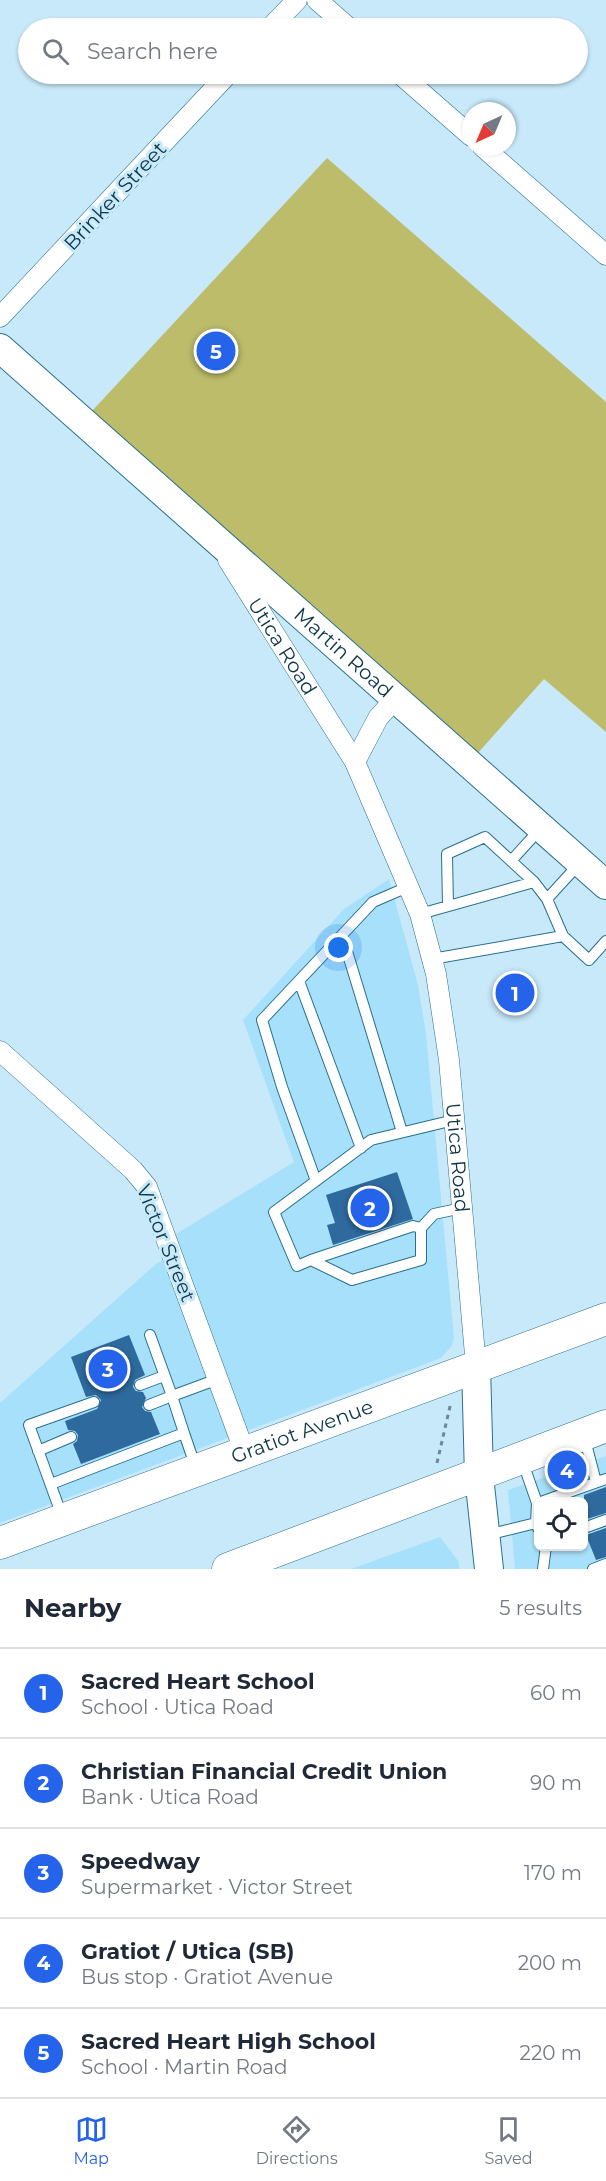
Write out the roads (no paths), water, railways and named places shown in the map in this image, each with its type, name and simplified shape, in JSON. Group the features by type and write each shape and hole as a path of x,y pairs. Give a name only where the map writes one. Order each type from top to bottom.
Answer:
{"main road":[{"name":"Gratiot Avenue","path":"0,1543 606,1319"},
{"path":"228,1569 595,1431"}],"street":[{"path":"280,18 297,0"},
{"path":"317,0 338,18"},
{"name":"Brinker Street","path":"0,317 219,84"},
{"path":"411,84 462,128"},
{"path":"493,156 606,255"},
{"name":"Martin Road","path":"0,348 606,885"},
{"name":"Utica Road","path":"210,532 355,762 410,886 432,958 449,1060 477,1366 479,1476 489,1569"},
{"path":"355,762 378,718 396,698"},
{"name":"Victor Street","path":"0,1051 133,1170 147,1187 245,1452"}],"lane":[{"path":"511,861 541,827"},
{"path":"448,906 447,854 485,837 534,882 547,899 563,936 589,960 606,941"},
{"path":"547,899 580,862"},
{"path":"420,914 534,882"},
{"path":"316,1181 282,1087 262,1020 373,902 410,886"},
{"path":"342,935 402,1132"},
{"path":"432,958 563,936"},
{"path":"299,981 361,1148"},
{"path":"422,1228 413,1226 297,1266 274,1212 371,1140 454,1120"},
{"path":"311,1260 351,1280 421,1260 422,1228 434,1214 462,1208"},
{"path":"150,1335 197,1470"},
{"path":"140,1384 164,1376"},
{"path":"148,1406 218,1379"},
{"path":"64,1520 29,1425 94,1402"},
{"path":"553,1497 601,1480 595,1431"},
{"path":"51,1484 184,1433"},
{"path":"38,1451 70,1437"},
{"path":"522,1459 537,1497"},
{"path":"588,1527 606,1520"},
{"path":"485,1535 534,1527"},
{"path":"543,1569 545,1551"},
{"path":"593,1569 606,1564"}],"place":[{"name":"Sacred Heart High School","path":"216,351"},
{"name":"Sacred Heart School","path":"515,993"},
{"name":"Christian Financial Credit Union","path":"370,1208"},
{"name":"Speedway","path":"108,1369"},
{"name":"Gratiot / Utica (SB)","path":"567,1470"}]}
